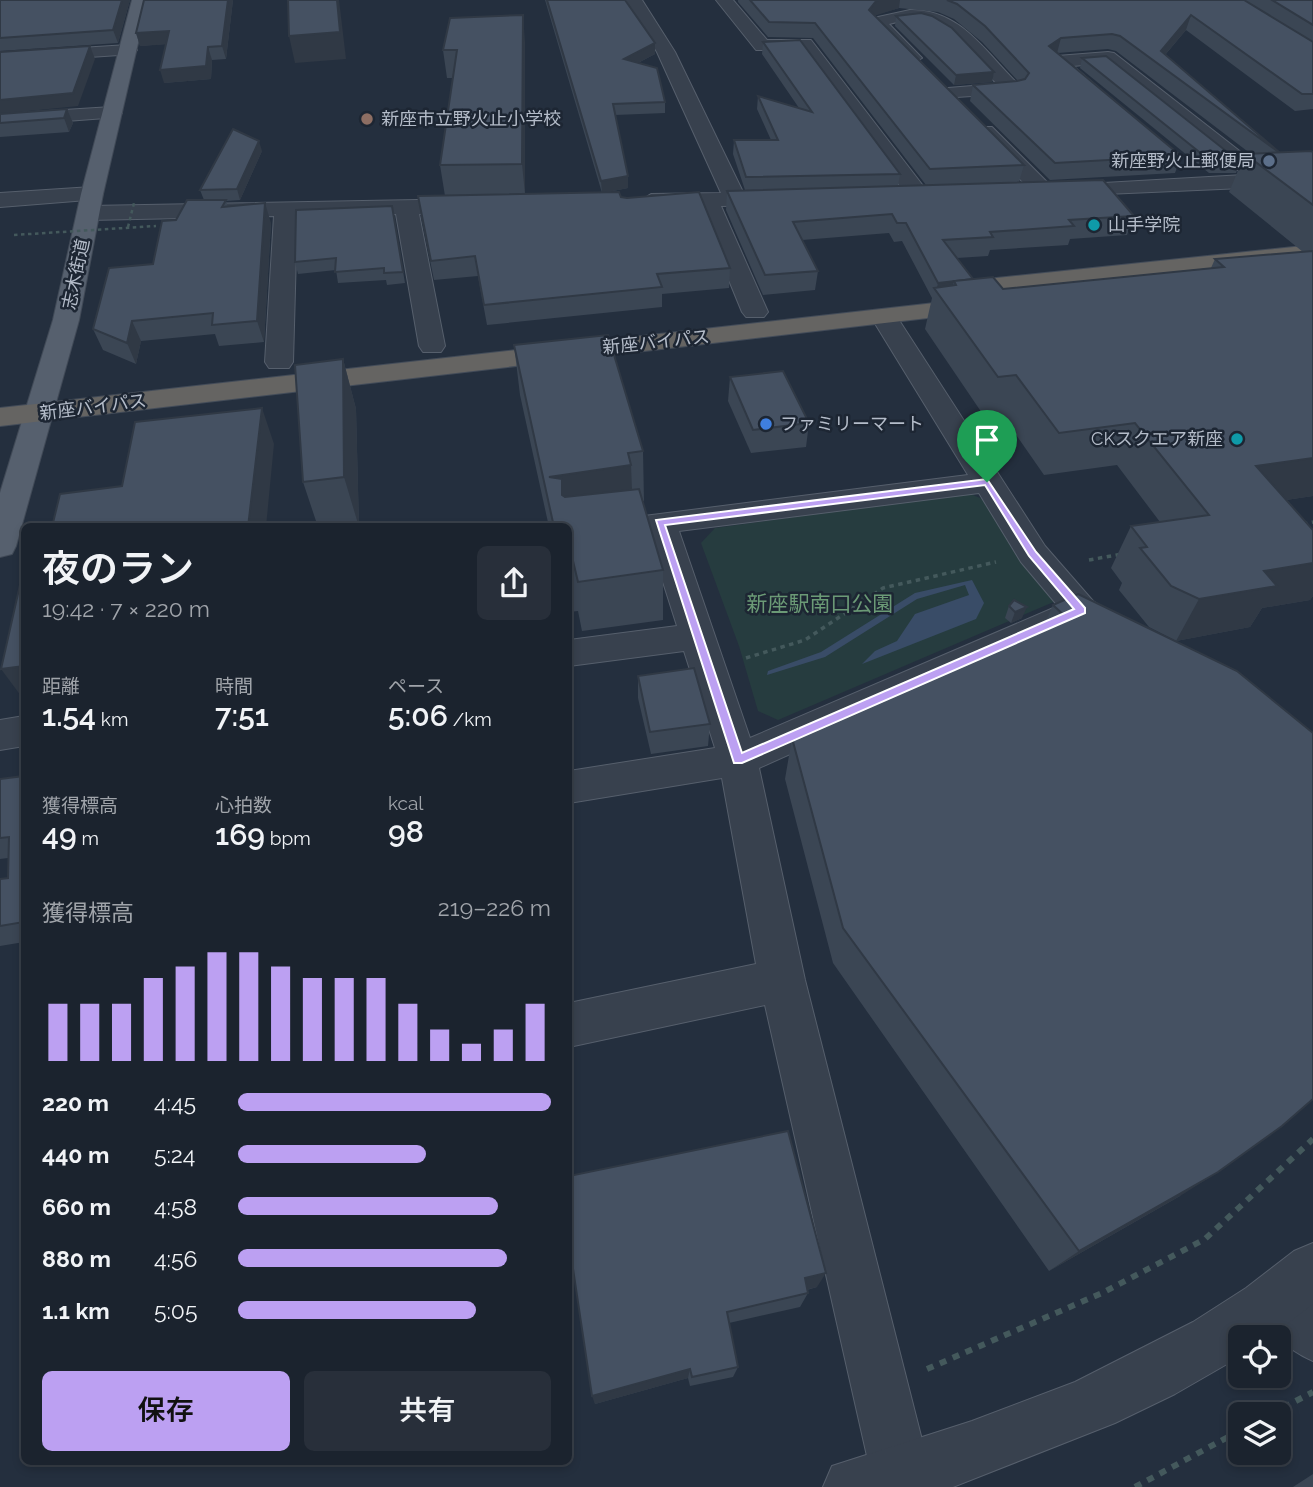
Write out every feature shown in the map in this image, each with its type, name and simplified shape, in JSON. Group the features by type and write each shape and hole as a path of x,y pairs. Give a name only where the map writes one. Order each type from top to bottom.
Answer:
{"highway":[{"name":"新座バイパス","path":"0,417 44,400 279,362 1313,252"},
{"name":"新座バイパス","path":"0,392 44,400 884,317 1313,270"}],"main road":[{"name":"志木街道","path":"0,546 44,400 140,0"}],"street":[{"path":"634,0 666,52 735,199"},
{"path":"724,0 762,46 805,44 919,196"},
{"path":"898,0 916,17"},
{"path":"948,94 1012,89 941,20 916,17 885,19 878,23 948,94 1045,192"},
{"path":"0,58 128,50"},
{"path":"1110,105 1057,62 1108,57 1265,181"},
{"path":"0,120 111,113"},
{"path":"1183,166 1204,184"},
{"path":"1017,193 1313,178"},
{"path":"893,197 947,195"},
{"path":"625,202 801,198"},
{"path":"707,199 755,312"},
{"path":"0,200 286,210 488,206"},
{"path":"406,208 432,346"},
{"path":"279,362 286,210"},
{"path":"884,317 1038,561 1081,610 1133,645"},
{"path":"572,534 987,482"},
{"path":"660,522 738,760 782,981 880,1377 886,1483 963,1456 1086,1405 1302,1301"},
{"path":"572,787 738,760 1081,610"},
{"path":"572,653 697,636"},
{"path":"0,735 21,732"},
{"path":"572,1024 782,981"}],"path":[{"path":"128,228 134,203"},
{"path":"14,235 156,226"},
{"path":"1300,525 1313,522"},
{"path":"742,659 805,640 883,588 1038,561 1124,554"},
{"path":"926,1370 1102,1293 1205,1239 1313,1139"},
{"path":"1291,1404 1313,1392"},
{"path":"1135,1487 1228,1437"}],"green space":[{"name":"新座駅南口公園","path":"968,493 985,500 1056,601 778,720 758,711 739,646 701,543 715,528"}],"water":[{"path":"972,580 984,603 976,619 862,664 875,651 897,641 915,614 969,595 965,585 917,599 825,657 767,675 768,671 821,652 915,593"}],"building":[{"path":"0,0 122,0 113,30 0,38"},
{"path":"144,0 228,0 222,46 208,47 206,66 160,70 169,31 136,33"},
{"path":"288,0 337,0 340,32 289,36"},
{"path":"547,0 625,0 655,43 624,59 657,68 665,102 613,104 628,176 601,181"},
{"path":"750,0 879,0 869,10 1024,165 930,169 815,23 769,22"},
{"path":"947,0 1244,0 1313,42 1313,94 1302,94 1191,15 1161,51 1280,153 1120,36 1112,34 1061,38 1049,46 1181,156 1055,163 973,85 1017,81 1025,79 1029,73 985,26 957,4"},
{"path":"1272,0 1313,0 1313,25"},
{"path":"921,13 952,28 994,72 956,75 896,16"},
{"path":"523,15 522,164 440,165 457,50 443,50 450,18"},
{"path":"800,40 900,174 746,177 734,140 778,140 758,96 812,112 763,42"},
{"path":"90,46 73,93 0,100 0,52"},
{"path":"1106,56 1240,162 1213,163 1082,58"},
{"path":"67,109 64,118 0,123 0,114"},
{"path":"233,129 259,141 237,189 200,190"},
{"path":"1311,151 1313,205 1245,154"},
{"path":"1103,180 1134,216 1069,220 1074,226 990,232 993,237 943,240 973,279 938,283 906,223 897,223 892,214 793,222 818,271 765,275 727,191"},
{"path":"619,192 621,197 627,198 699,192 730,268 657,274 662,287 484,305 475,256 431,261 418,196"},
{"path":"187,200 226,200 222,207 265,203 257,321 212,325 213,313 132,321 127,343 93,329 109,268 153,264 162,221 176,220"},
{"path":"392,206 403,272 384,273 384,268 335,272 336,258 295,262 296,210"},
{"path":"1313,251 1313,458 1256,466 1313,530 1313,563 1264,571 1277,586 1199,599 1171,586 1140,548 1147,547 1131,526 1209,515 1135,423 1059,433 1016,375 998,377 934,288 956,285 954,281 993,277 1003,289 1224,267 1215,259"},
{"path":"608,335 643,451 628,453 631,465 549,477 562,479 562,495 565,497 639,489 663,570 578,582 572,561 572,523 553,523 514,345"},
{"path":"343,359 344,477 303,482 295,365"},
{"path":"783,371 809,423 753,430 730,377"},
{"path":"262,408 248,523 53,523 60,494 122,486 135,422"},
{"path":"21,580 21,666 1,669"},
{"path":"1078,594 1237,671 1313,733 1313,1099 1282,1126 1218,1172 1079,1251 843,928 792,738 1069,620 1053,605"},
{"path":"1014,600 1027,607 1015,612 1009,606"},
{"path":"694,668 710,724 650,732 638,676"},
{"path":"21,776 21,922 0,926 0,879 8,878 9,837 0,838 0,779"},
{"path":"788,1131 826,1273 805,1278 808,1293 727,1312 738,1367 692,1377 690,1369 592,1396 572,1262 572,1175"}],"place":[{"name":"新座市立野火止小学校","path":"367,119"},
{"name":"新座野火止郵便局","path":"1269,161"},
{"name":"山手学院","path":"1094,225"},
{"name":"ファミリーマート","path":"766,424"},
{"name":"CKスクエア新座","path":"1237,439"}],"route":[{"path":"987,482 1033,554 1081,610 738,760 660,522 987,482"}]}
